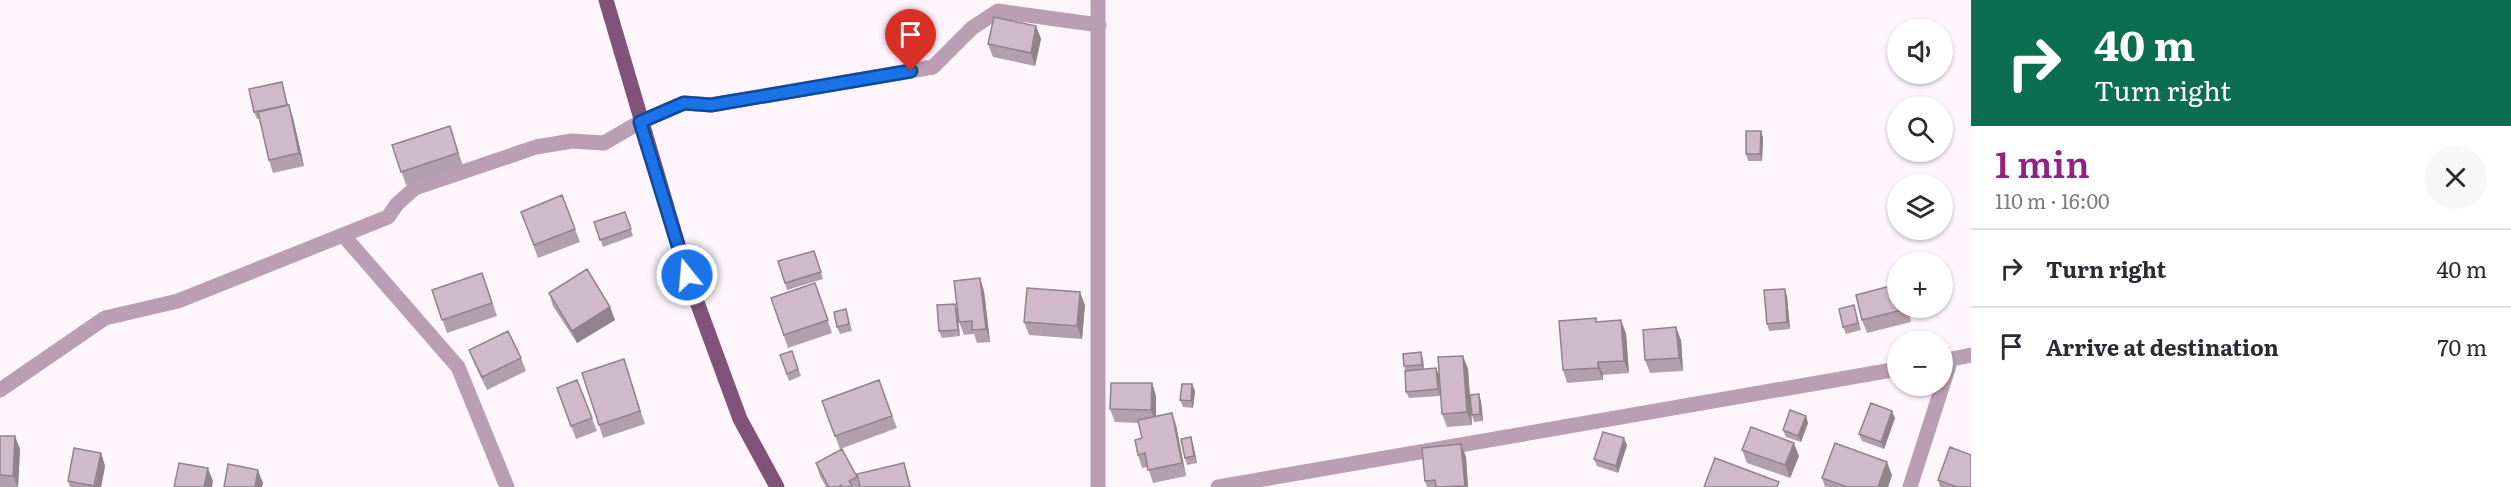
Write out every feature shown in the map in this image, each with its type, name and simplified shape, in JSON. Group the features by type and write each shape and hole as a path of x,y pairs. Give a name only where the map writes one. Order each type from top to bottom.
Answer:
{"main road":[{"path":"606,0 640,122 687,275 740,419 777,487"}],"street":[{"path":"1098,0 1098,487"},
{"path":"0,390 105,318 178,301 388,217 397,204 415,188 536,147 572,141 604,143 640,122 684,103 721,104 933,67 972,28 998,11 1056,21 1099,25"},
{"path":"344,235 458,367 507,487"},
{"path":"1953,359 1971,355"},
{"path":"1218,487 1887,371"},
{"path":"1910,487 1937,396"}],"building":[{"path":"994,17 1036,26 1031,53 988,44"},
{"path":"282,82 287,105 254,112 249,89"},
{"path":"289,105 299,153 269,160 258,112"},
{"path":"450,126 458,153 401,172 392,145"},
{"path":"1746,131 1761,131 1760,154 1746,154"},
{"path":"562,195 575,229 534,245 521,212"},
{"path":"625,212 631,229 600,240 594,222"},
{"path":"814,251 821,272 785,283 778,261"},
{"path":"587,269 610,307 572,331 549,293"},
{"path":"482,273 492,303 442,320 432,290"},
{"path":"980,278 986,329 972,330 972,321 959,322 954,281"},
{"path":"815,283 828,320 784,335 771,298"},
{"path":"1887,287 1887,314 1862,320 1856,295"},
{"path":"1027,288 1080,292 1077,326 1024,322"},
{"path":"1785,289 1787,322 1767,324 1764,290"},
{"path":"955,304 958,330 939,331 937,305"},
{"path":"1854,305 1858,323 1843,327 1839,309"},
{"path":"846,309 849,324 837,327 834,312"},
{"path":"1596,318 1596,322 1621,320 1624,361 1598,362 1598,368 1563,370 1559,321"},
{"path":"1676,327 1679,358 1645,360 1643,330"},
{"path":"508,331 521,358 482,377 469,350"},
{"path":"792,351 798,369 787,374 780,355"},
{"path":"1421,352 1422,365 1404,366 1403,354"},
{"path":"1463,356 1467,412 1442,414 1438,357"},
{"path":"624,359 640,411 599,425 582,373"},
{"path":"1436,368 1438,389 1406,392 1405,371"},
{"path":"577,380 592,418 571,426 557,388"},
{"path":"879,380 892,416 835,436 822,401"},
{"path":"1111,383 1152,383 1151,410 1110,409"},
{"path":"1182,384 1192,384 1191,401 1180,400"},
{"path":"1479,394 1480,414 1472,415 1470,395"},
{"path":"1871,403 1892,411 1881,442 1859,434"},
{"path":"1790,410 1806,416 1798,436 1783,430"},
{"path":"1172,413 1182,463 1148,470 1145,453 1138,455 1135,440 1142,438 1138,420"},
{"path":"1751,427 1794,443 1785,465 1742,450"},
{"path":"1603,432 1624,438 1616,466 1594,459"},
{"path":"0,436 15,436 13,476 0,475"},
{"path":"1191,437 1194,456 1185,458 1181,439"},
{"path":"1835,443 1887,462 1878,487 1847,487 1822,478"},
{"path":"1461,444 1465,486 1436,487 1435,480 1425,481 1422,448"},
{"path":"1950,447 1971,455 1971,487 1957,487 1938,480"},
{"path":"74,448 101,453 94,486 68,481"},
{"path":"842,449 857,477 849,481 852,485 848,487 841,485 829,487 816,463"},
{"path":"1715,458 1779,482 1777,487 1704,487"},
{"path":"179,463 208,468 204,487 174,487"},
{"path":"904,463 910,487 860,487 857,474"},
{"path":"228,464 258,470 255,487 224,487"}],"route":[{"path":"687,275 640,122 684,103 711,105 911,71"}]}
